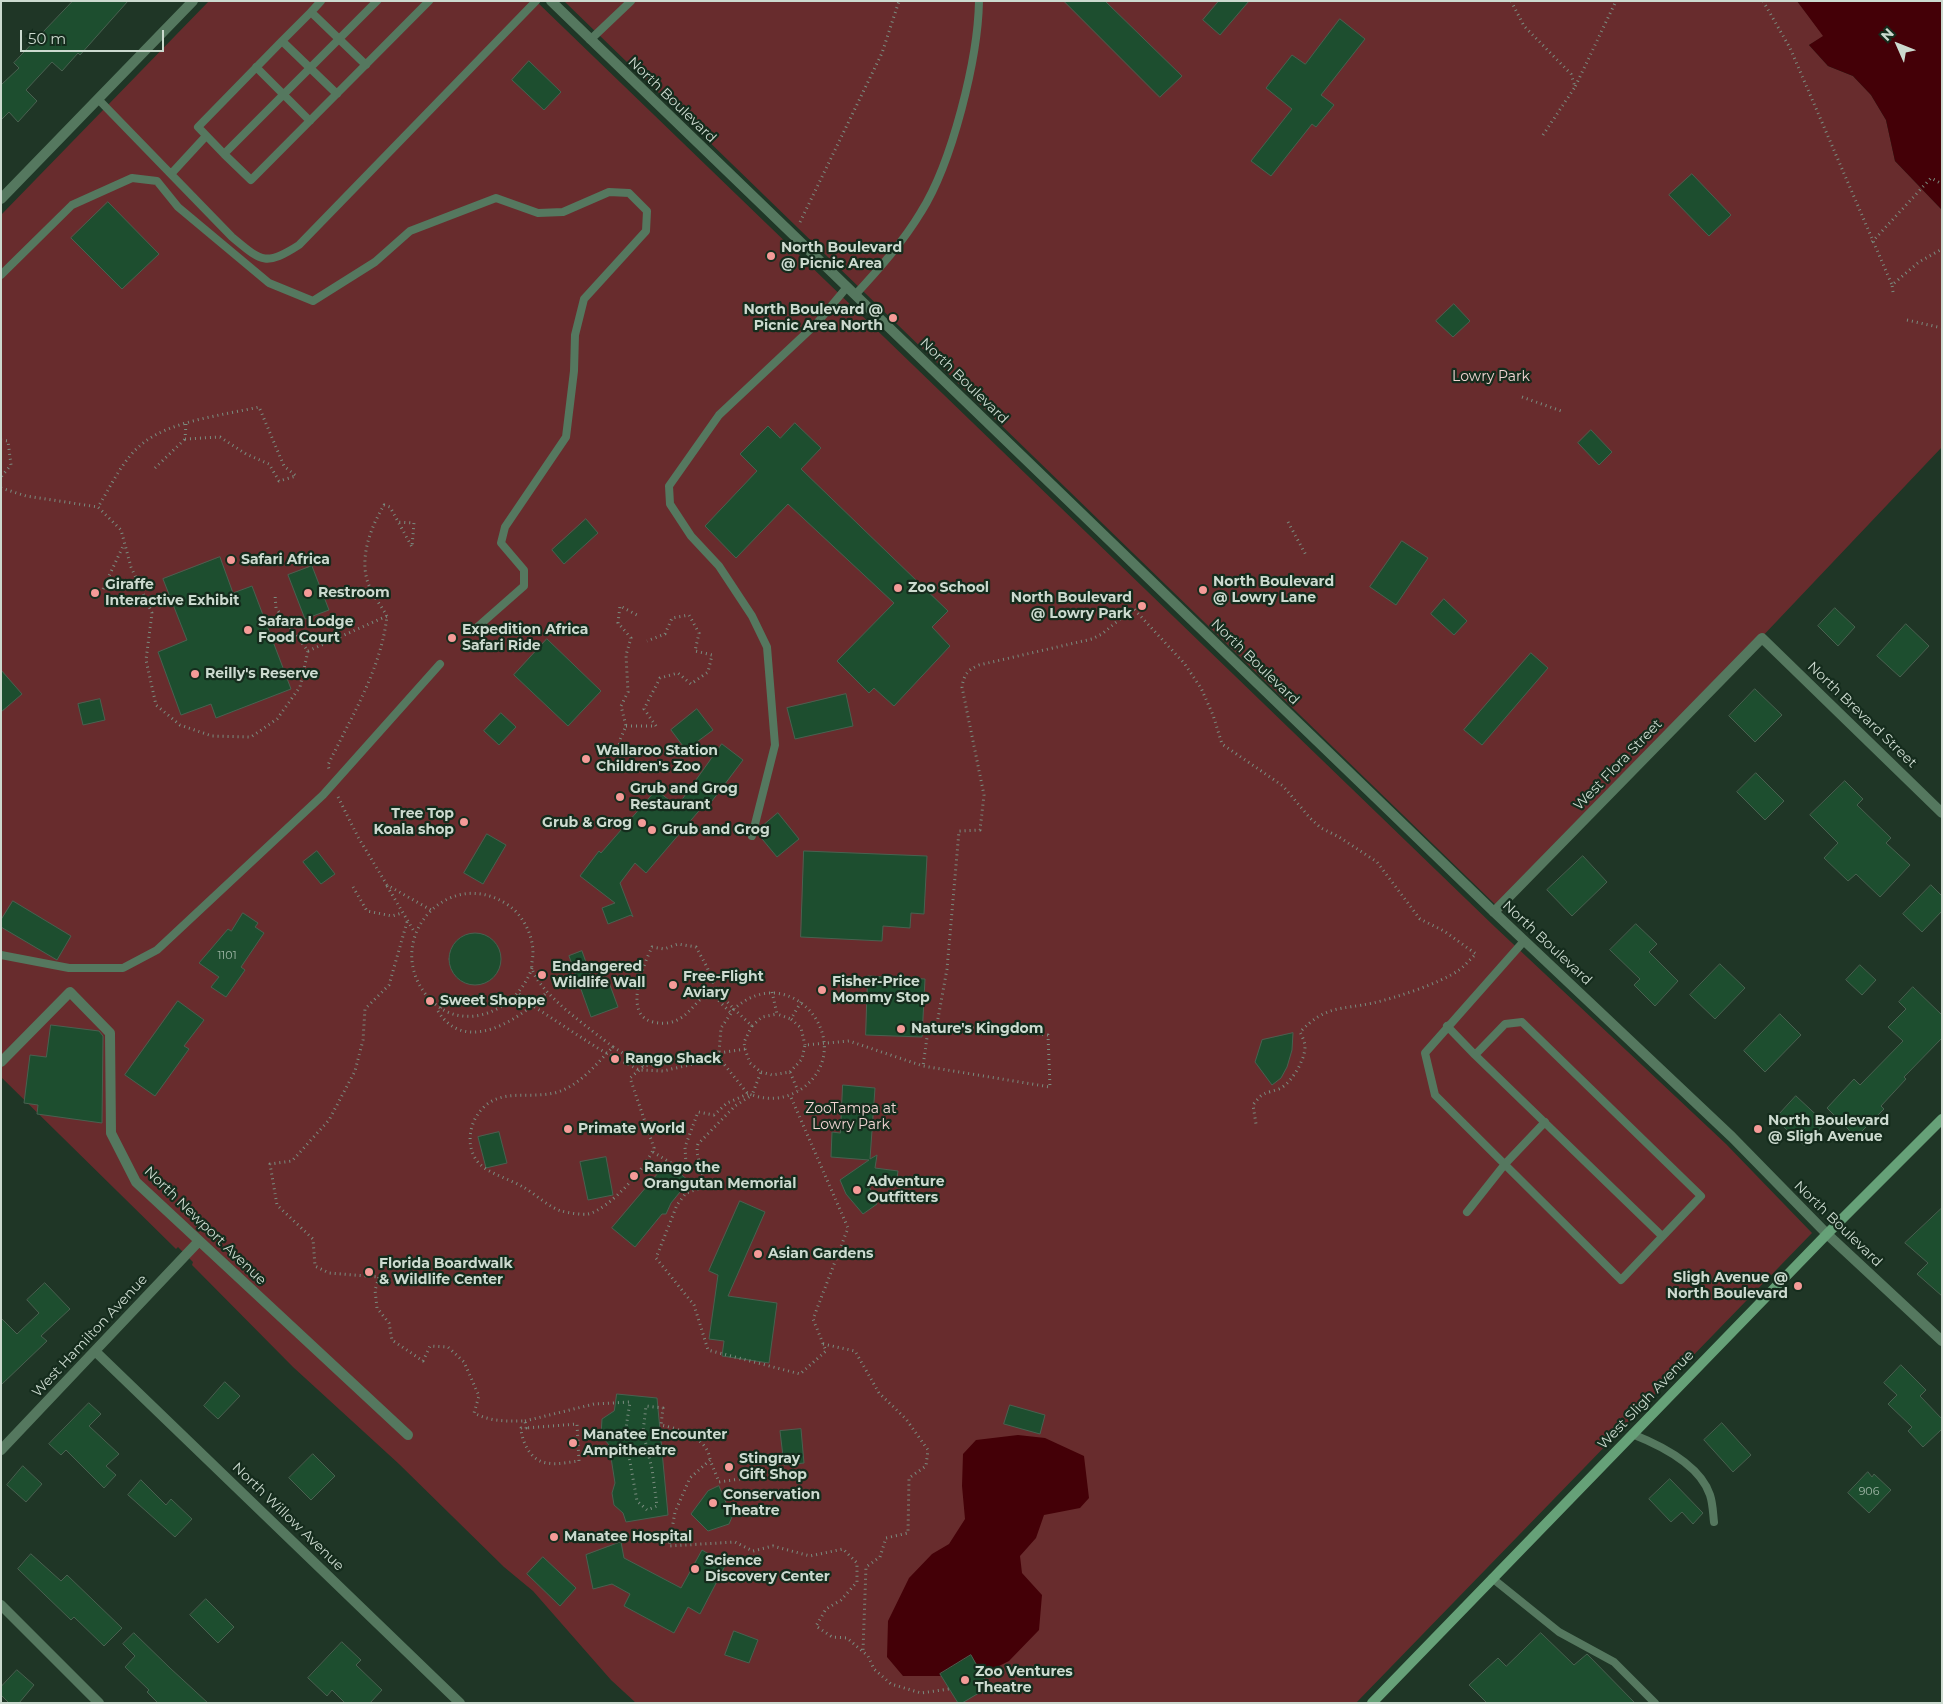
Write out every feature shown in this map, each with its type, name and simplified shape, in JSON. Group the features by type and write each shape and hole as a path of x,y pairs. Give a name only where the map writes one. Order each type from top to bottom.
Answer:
{"main road":[{"name":"West Sligh Avenue","path":"1372,1703 1827,1234 1942,1119"}],"street":[{"path":"1,199 194,1"},
{"name":"North Boulevard","path":"551,1 1524,941 1732,1137 1827,1234 1942,1341"},
{"name":"West Flora Street","path":"1494,912 1762,638"},
{"name":"North Brevard Street","path":"1762,638 1942,813"},
{"name":"North Newport Avenue","path":"1,1062 70,992 110,1033 111,1133 136,1182 408,1435"},
{"name":"West Hamilton Avenue","path":"1,1450 96,1352 199,1241"},
{"name":"North Willow Avenue","path":"96,1352 460,1703"},
{"path":"1,1605 100,1703"}],"lane":[{"path":"321,1 198,127 251,180 429,1"},
{"path":"224,154 376,1"},
{"path":"98,99 232,237 254,256 262,260 272,258 288,252 299,244 536,1"},
{"path":"590,40 631,1"},
{"path":"855,295 898,246 922,211 943,166 966,90 977,28 979,1"},
{"path":"311,12 366,65"},
{"path":"282,41 337,94"},
{"path":"256,67 310,121"},
{"path":"171,174 206,136"},
{"path":"1,275 72,205 132,178 157,181 178,207 269,283 313,301 375,262 410,231 496,198 538,212 563,212 609,192 629,193 647,211 646,231 584,299 575,335 574,380 566,437 505,527 501,542 524,570 524,586 474,630"},
{"path":"752,836 776,744 767,647 752,616 719,566 691,536 670,504 669,486 719,415 817,323 847,288"},
{"path":"1,955 69,968 123,968 157,950 323,795 440,664"},
{"path":"1475,1055 1505,1024 1522,1022 1701,1196 1621,1280 1435,1094 1425,1053 1524,941"},
{"path":"1447,1026 1662,1236"},
{"path":"1467,1212 1505,1164 1545,1122"},
{"path":"1632,1434 1662,1446 1700,1478 1710,1495 1714,1522"},
{"path":"1492,1578 1559,1632 1614,1662 1655,1703"}],"path":[{"path":"804,212 882,53 899,1"},
{"path":"1511,1 1524,26 1543,48 1562,63 1571,74 1575,87"},
{"path":"1543,135 1575,87 1616,1"},
{"path":"1763,1 1790,48 1892,285 1893,292"},
{"path":"1872,242 1930,178 1942,184"},
{"path":"1892,285 1919,262 1942,249"},
{"path":"1907,320 1942,328"},
{"path":"1522,397 1564,412"},
{"path":"98,507 123,466 142,444 169,429 259,407 284,466 296,476 279,481 269,464 246,454 220,437 185,439 155,468"},
{"path":"185,439 186,424"},
{"path":"1,440 8,441 11,465 1,477"},
{"path":"1,488 26,496 98,507 121,530 131,567 152,613 146,660 156,705 180,725 212,736 251,737 277,719 300,687 308,652 276,608 275,594"},
{"path":"330,774 328,764 372,675 384,639 387,616 368,583 364,558 377,517 384,506 390,507 397,522 412,547 414,524 397,522"},
{"path":"1288,522 1307,557"},
{"path":"103,589 125,543"},
{"path":"623,753 619,742 626,726 621,706 628,692 626,655 631,638 618,623 620,606 637,615"},
{"path":"937,1024 947,969 959,831 980,830 984,795 962,687 963,678 968,670 979,665 1092,639 1102,634 1133,608 1184,663 1201,688 1213,714 1222,744 1283,786 1310,818 1322,828 1339,836 1377,862 1420,919 1444,931 1476,954 1460,970 1404,994 1374,1003 1326,1012 1315,1017 1300,1032 1305,1046 1303,1058 1289,1081 1280,1089 1260,1095 1254,1105 1256,1124"},
{"path":"626,726 656,726 644,709 660,678 678,673 691,684 708,672 712,655 695,651 699,633 690,615 672,618 665,634 646,641"},
{"path":"308,652 387,616"},
{"path":"335,791 358,837 415,933"},
{"path":"386,885 431,910"},
{"path":"353,887 368,910 392,916 402,913"},
{"path":"469,894 497,898 509,906 527,927 532,940 532,968 519,994 496,1011 482,1015 454,1013 441,1007 424,992 414,972 411,956 415,933 431,910 456,896 469,894"},
{"path":"407,922 389,985 365,1009 363,1040 355,1071 329,1120 292,1161 270,1164 277,1205 313,1239 315,1266 329,1273 379,1278 375,1290 377,1308 389,1323 392,1340 423,1361 430,1346 448,1347 464,1362 479,1396 474,1413 485,1418 501,1421 525,1420 594,1404 630,1402 625,1434 638,1500 647,1510 657,1506 652,1469 643,1432 646,1406 663,1408 661,1425 682,1429 699,1442 709,1453 710,1460 720,1482 740,1479"},
{"path":"730,1012 711,993 706,994 689,1013 678,1020 665,1024 647,1020 642,1014 636,998 640,978 652,947 664,950 678,944 696,946 716,990 752,1026"},
{"path":"532,968 547,992 613,1047 644,1066"},
{"path":"441,1007 438,1010 444,1021 459,1030 477,1032 490,1030 533,1006 547,992"},
{"path":"772,992 777,1014"},
{"path":"652,1152 681,1169 686,1164 684,1147 698,1112 714,1115 727,1103 750,1094 776,1098 790,1095 798,1091 815,1075 823,1057 824,1044 816,1017 801,1002 787,995 772,992 748,998 730,1012 721,1028 719,1058 750,1094"},
{"path":"519,994 533,1006 607,1053 640,1070 663,1071 719,1058"},
{"path":"791,1019 801,1002"},
{"path":"777,1014 791,1019 801,1028 805,1044 802,1059 790,1072 772,1075 761,1072 750,1063 745,1049 744,1042 752,1026 762,1017 777,1014"},
{"path":"805,1044 849,1041 923,1066 1050,1087 1048,1035 929,1023 923,1066"},
{"path":"613,1047 582,1080 554,1093 496,1098 482,1109 472,1124 469,1136 472,1152 486,1169 535,1193 560,1211 588,1214 610,1202 648,1162 654,1148 630,1078 644,1066 718,1052 745,1049"},
{"path":"761,1072 750,1094 735,1106 698,1144 695,1150 704,1176 704,1187 686,1192 677,1205 656,1258 694,1305 708,1350 800,1374 826,1351 813,1319 848,1228 790,1095"},
{"path":"790,1072 798,1091"},
{"path":"822,1344 855,1350 879,1393 906,1419 928,1450 926,1466 909,1478 908,1533 886,1538 880,1557 866,1567 863,1651"},
{"path":"525,1420 526,1428"},
{"path":"577,1424 579,1462 546,1464 528,1452 521,1436 521,1428 526,1428 577,1424"},
{"path":"710,1460 690,1478 675,1512 669,1546 735,1542 753,1551 773,1546 810,1556 843,1549 857,1563 857,1582 841,1600 826,1609 816,1626 832,1637 847,1638 868,1656 874,1669 891,1684 921,1693 949,1689"}],"green space":[{"name":"ZooTampa at Lowry Park","path":"209,1 536,1 1495,927 1726,1144 1812,1233 1356,1703 636,1703 611,1680 533,1591 504,1567 399,1464 293,1367 192,1265 193,1262 178,1247 176,1249 1,1077 1,215"},
{"name":"Lowry Park","path":"564,1 1797,1 1824,36 1809,45 1828,66 1853,76 1871,95 1886,120 1895,161 1942,210 1942,447 1502,911"}],"shaded area":[{"path":"1797,1 1942,1 1942,210 1895,161 1886,120 1871,95 1853,76 1828,66 1809,45 1823,36"},
{"path":"1018,1435 1045,1438 1084,1456 1089,1498 1080,1508 1044,1515 1036,1538 1020,1556 1022,1573 1042,1595 1039,1630 1009,1661 989,1671 958,1676 903,1676 887,1657 888,1621 909,1578 932,1554 949,1544 965,1519 962,1486 963,1454 976,1440"}],"building":[{"path":"73,1 128,1 80,55 78,53 62,71 52,62 26,90 37,101 18,122 9,112 1,120 1,85 19,68 14,63"},
{"path":"1064,1 1105,1 1182,76 1160,97"},
{"path":"1219,1 1249,1 1220,35 1203,20"},
{"path":"1340,19 1365,39 1321,95 1334,105 1316,127 1312,124 1271,176 1251,161 1292,109 1266,88 1292,55 1305,64"},
{"path":"529,61 561,92 544,110 512,80"},
{"path":"1692,174 1731,215 1709,236 1669,195"},
{"path":"108,202 159,254 122,289 71,238"},
{"path":"1454,304 1470,321 1453,337 1436,321"},
{"name":"Zoo School","path":"795,423 821,448 801,469 948,611 932,627 950,646 894,706 874,688 869,693 837,661 894,603 788,504 736,558 705,526 757,471 740,454 768,426 780,438"},
{"path":"1591,430 1612,452 1599,465 1578,443"},
{"path":"586,519 598,533 564,564 552,550"},
{"path":"1402,541 1428,558 1396,605 1370,587"},
{"path":"220,557 233,593 252,586 291,689 216,718 211,704 181,715 158,652 187,640 163,579"},
{"name":"Restroom","path":"312,566 329,610 305,619 288,575"},
{"path":"1444,599 1467,621 1454,635 1431,614"},
{"path":"1835,608 1855,627 1838,646 1818,626"},
{"path":"1906,624 1929,646 1900,677 1877,656"},
{"path":"547,639 601,691 568,726 514,675"},
{"path":"1531,653 1548,668 1482,745 1464,730"},
{"path":"1,670 22,694 1,712"},
{"path":"1755,689 1782,715 1755,742 1729,716"},
{"path":"846,694 853,726 795,739 787,708"},
{"path":"100,699 105,720 83,725 78,704"},
{"path":"697,709 713,730 686,750 671,730"},
{"path":"501,713 516,727 499,745 484,731"},
{"path":"722,744 743,760 712,801 709,799 646,873 635,863 620,883 633,917 631,915 608,924 602,908 615,903 580,876 599,851 601,853 656,790 677,806"},
{"path":"1756,773 1784,801 1765,820 1737,792"},
{"path":"1845,781 1863,799 1857,805 1891,838 1886,843 1910,865 1880,897 1856,874 1848,881 1824,858 1838,843 1810,815"},
{"path":"778,813 799,839 777,857 758,834 760,828"},
{"path":"487,834 506,845 483,884 464,873"},
{"path":"317,851 335,874 321,884 303,862"},
{"path":"804,851 927,856 924,914 911,913 910,928 883,926 882,941 801,937"},
{"path":"1583,856 1607,882 1572,916 1547,890"},
{"path":"1931,885 1942,896 1942,911 1922,932 1903,914"},
{"path":"13,901 71,936 57,960 1,927 1,920"},
{"path":"243,913 258,923 255,927 264,933 241,967 245,970 226,997 211,987 219,977 199,963 228,929 231,931"},
{"path":"1636,924 1657,944 1649,952 1678,981 1655,1006 1634,985 1640,979 1610,950"},
{"path":"470,933 480,933 494,940 501,954 501,964 494,978 480,985 470,985 460,981 453,974 449,964 449,954 453,944 460,937"},
{"path":"582,951 593,982 607,977 618,1007 591,1017 569,956"},
{"path":"1720,964 1745,988 1715,1019 1690,995"},
{"path":"1860,965 1876,980 1862,995 1846,980"},
{"path":"868,976 925,979 922,1037 866,1035"},
{"path":"1913,987 1942,1015 1942,1038 1904,1077 1906,1079 1881,1106 1884,1109 1856,1137 1827,1108 1854,1079 1860,1085 1903,1041 1888,1027 1906,1009 1899,1002"},
{"path":"178,1001 204,1020 184,1046 189,1049 155,1096 125,1075"},
{"path":"1780,1014 1801,1035 1765,1072 1744,1051"},
{"path":"51,1025 99,1031 103,1036 102,1123 37,1114 38,1105 24,1103 30,1055 46,1057"},
{"path":"1293,1033 1292,1050 1287,1067 1281,1078 1272,1085 1255,1062 1262,1040"},
{"path":"843,1085 875,1088 870,1159 877,1155 875,1168 898,1171 896,1186 867,1182 877,1204 863,1214 846,1194 840,1180 869,1160 831,1157 832,1132 840,1133"},
{"path":"1796,1096 1825,1123 1805,1146 1775,1119"},
{"path":"499,1132 507,1163 486,1168 478,1137"},
{"path":"606,1157 613,1195 588,1200 580,1162"},
{"path":"667,1163 689,1181 671,1203 666,1214 662,1214 635,1247 612,1228"},
{"path":"740,1201 765,1212 728,1296 777,1303 769,1363 722,1356 724,1341 709,1339 718,1275 709,1271"},
{"path":"1942,1208 1942,1296 1917,1274 1928,1263 1905,1243"},
{"path":"45,1283 70,1309 41,1336 47,1341 1,1385 1,1318 17,1334 39,1313 27,1300"},
{"path":"1901,1365 1926,1390 1920,1396 1942,1419 1942,1429 1923,1447 1908,1431 1912,1427 1888,1404 1897,1395 1884,1383"},
{"path":"225,1382 240,1396 218,1419 204,1406"},
{"path":"617,1394 657,1398 668,1515 626,1522 623,1513 614,1505 612,1493 615,1483 609,1445 601,1435 602,1419 614,1411"},
{"path":"89,1403 101,1414 89,1426 119,1454 106,1466 116,1475 104,1488 66,1450 61,1455 49,1444"},
{"path":"1010,1405 1045,1415 1040,1434 1004,1424"},
{"path":"1722,1423 1751,1455 1733,1472 1704,1440"},
{"path":"801,1429 804,1463 784,1465 780,1431"},
{"path":"313,1454 335,1476 311,1500 289,1478"},
{"path":"23,1466 42,1484 26,1502 7,1485"},
{"path":"1868,1472 1872,1477 1874,1474 1891,1490 1869,1513 1848,1493"},
{"path":"1670,1479 1703,1513 1693,1524 1682,1512 1671,1522 1649,1499"},
{"path":"141,1480 166,1505 171,1499 192,1519 175,1537 128,1495"},
{"name":"Conservation Theatre","path":"719,1486 732,1517 729,1524 708,1531 691,1514 708,1491"},
{"path":"621,1542 624,1558 681,1588 702,1550 726,1564 700,1614 688,1607 674,1633 624,1606 630,1594 612,1584 593,1589 586,1555"},
{"path":"31,1554 61,1581 67,1575 122,1628 104,1646 74,1617 71,1620 18,1569"},
{"path":"543,1557 576,1588 560,1606 527,1574"},
{"path":"206,1599 234,1627 218,1643 190,1615"},
{"path":"734,1631 758,1640 749,1663 725,1655"},
{"path":"134,1633 208,1703 158,1703 147,1692 149,1690 125,1667 135,1656 123,1644"},
{"path":"1541,1633 1574,1665 1587,1654 1635,1703 1487,1703 1469,1685 1498,1658 1506,1666"},
{"path":"342,1642 361,1660 356,1665 382,1690 370,1703 345,1703 332,1690 327,1696 308,1678"},
{"name":"Zoo Ventures Theatre","path":"971,1655 989,1687 962,1703 958,1703 940,1674"},
{"path":"17,1670 34,1685 19,1703 9,1703 1,1695 1,1687"}],"place":[{"name":"North Boulevard @ Picnic Area","path":"771,256"},
{"name":"North Boulevard @ Picnic Area North","path":"893,318"},
{"name":"Safari Africa","path":"231,560"},
{"name":"Zoo School","path":"898,588"},
{"name":"North Boulevard @ Lowry Lane","path":"1203,590"},
{"name":"Giraffe Interactive Exhibit","path":"95,593"},
{"name":"Restroom","path":"308,593"},
{"name":"North Boulevard @ Lowry Park","path":"1142,606"},
{"name":"Safara Lodge Food Court","path":"248,630"},
{"name":"Expedition Africa Safari Ride","path":"452,638"},
{"name":"Reilly's Reserve","path":"195,674"},
{"name":"Wallaroo Station Children's Zoo","path":"586,759"},
{"name":"Grub and Grog Restaurant","path":"620,797"},
{"name":"Tree Top Koala shop","path":"464,822"},
{"name":"Grub & Grog","path":"642,823"},
{"name":"Grub and Grog","path":"652,830"},
{"name":"Endangered Wildlife Wall","path":"542,975"},
{"name":"Free-Flight Aviary","path":"673,985"},
{"name":"Fisher-Price Mommy Stop","path":"822,990"},
{"name":"Sweet Shoppe","path":"430,1001"},
{"name":"Nature's Kingdom","path":"901,1029"},
{"name":"Rango Shack","path":"615,1059"},
{"name":"Primate World","path":"568,1129"},
{"name":"North Boulevard @ Sligh Avenue","path":"1758,1129"},
{"name":"Rango the Orangutan Memorial","path":"634,1176"},
{"name":"Adventure Outfitters","path":"857,1190"},
{"name":"Asian Gardens","path":"758,1254"},
{"name":"Florida Boardwalk & Wildlife Center","path":"369,1272"},
{"name":"Sligh Avenue @ North Boulevard","path":"1798,1286"},
{"name":"Manatee Encounter Ampitheatre","path":"573,1443"},
{"name":"Stingray Gift Shop","path":"729,1467"},
{"name":"Conservation Theatre","path":"713,1503"},
{"name":"Manatee Hospital","path":"554,1537"},
{"name":"Science Discovery Center","path":"695,1569"},
{"name":"Zoo Ventures Theatre","path":"965,1680"}]}
